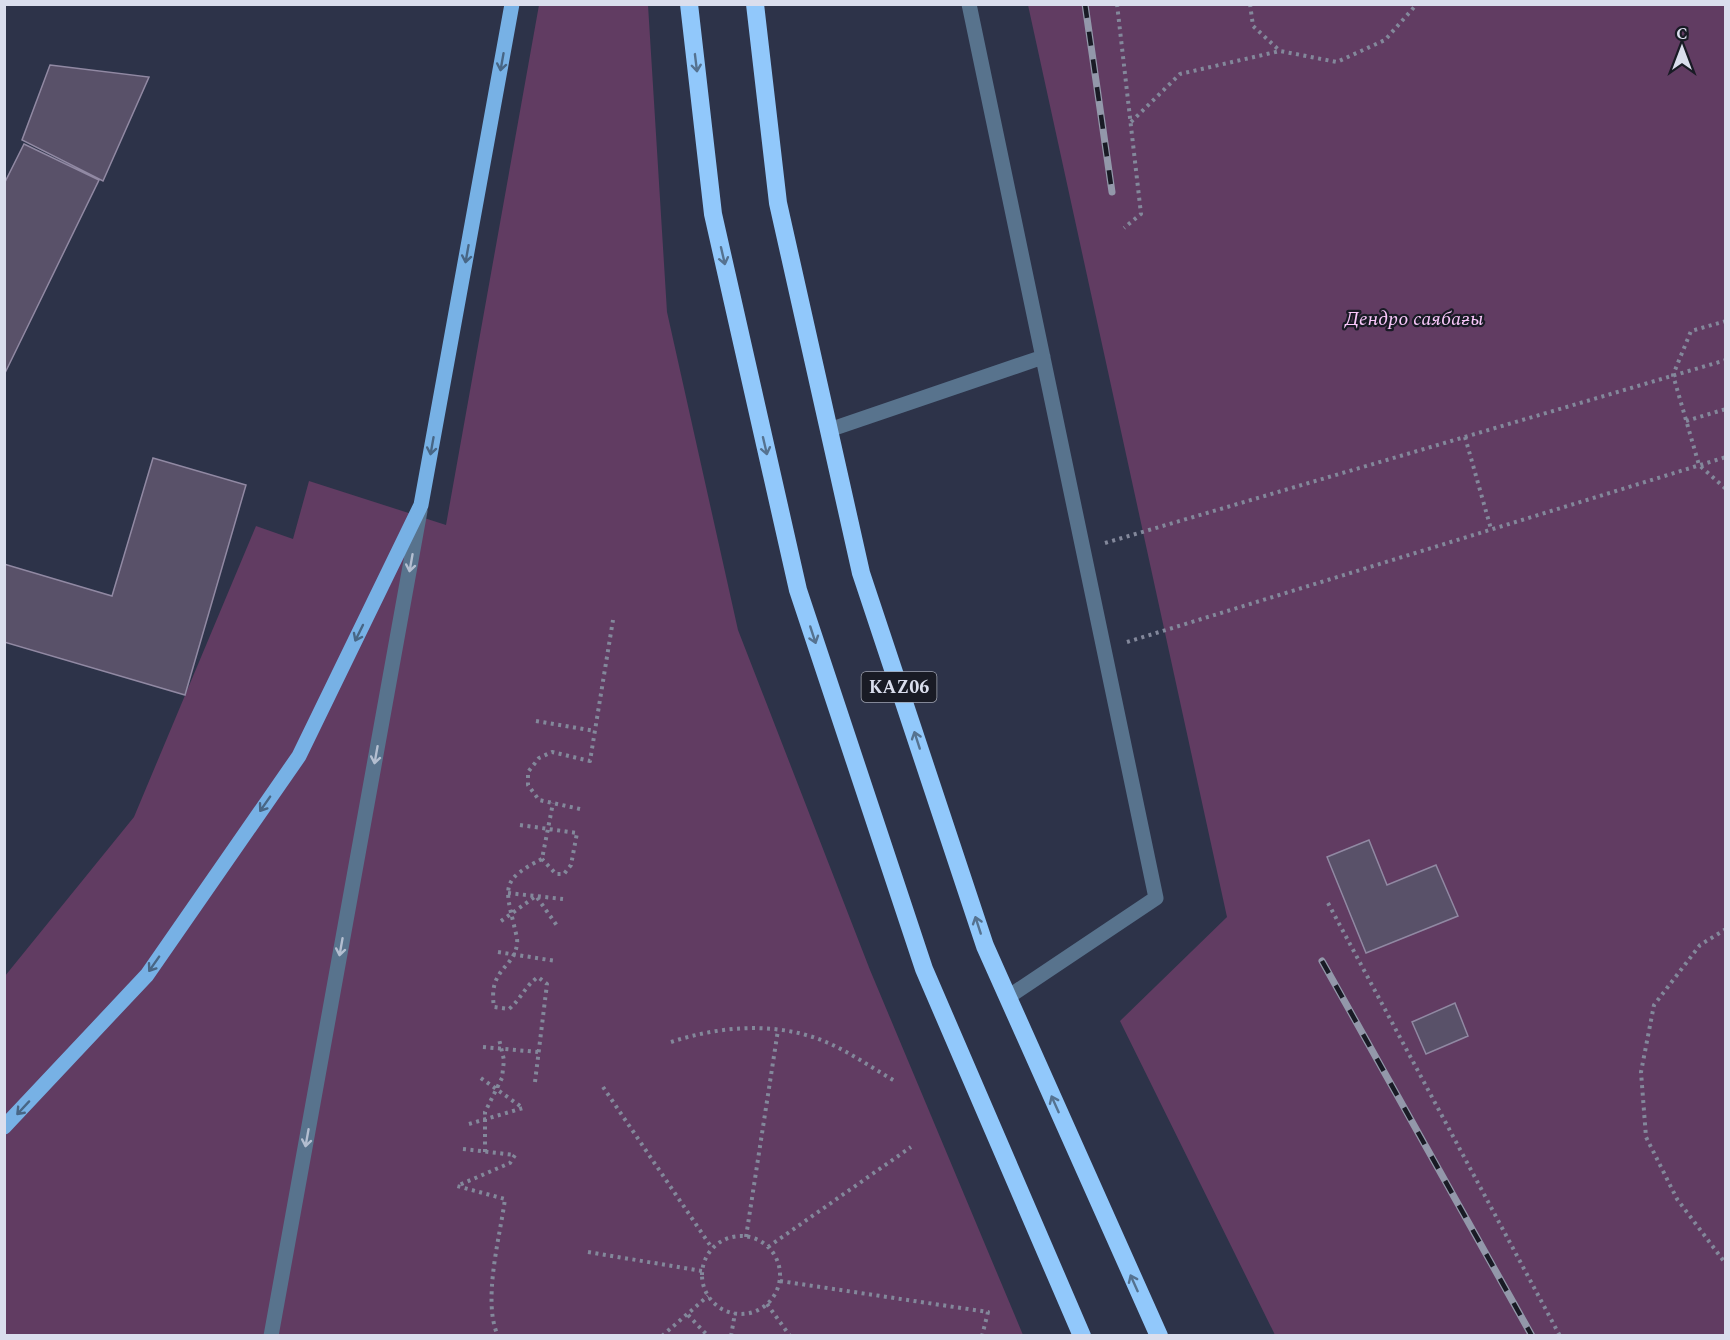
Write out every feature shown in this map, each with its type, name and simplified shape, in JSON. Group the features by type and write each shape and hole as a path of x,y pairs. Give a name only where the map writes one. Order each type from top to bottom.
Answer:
{"highway":[{"name":"KАZ06","path":"689,4 713,214 798,590 924,969 1082,1335"},
{"name":"KАZ06","path":"755,4 778,203 861,573 985,946 1159,1335"}],"main road":[{"path":"4,1127 147,975 298,756 421,505 512,4"}],"street":[{"path":"969,4 1156,898 1008,998"},
{"path":"829,430 1043,357"},
{"path":"271,1335 421,505"}],"path":[{"path":"1117,4 1141,214 1124,228"},
{"path":"1251,4 1253,26 1280,51"},
{"path":"1131,122 1180,74 1280,51 1337,62 1385,40 1417,4"},
{"path":"1725,321 1691,331 1673,375 1698,465 1725,489"},
{"path":"1083,550 1725,360"},
{"path":"1686,421 1725,409"},
{"path":"1465,437 1491,530"},
{"path":"1104,649 1725,457"},
{"path":"580,809 539,800 528,785 528,772 539,758 552,752 590,761 613,620"},
{"path":"536,721 595,731"},
{"path":"542,859 553,803"},
{"path":"520,825 577,833 571,865 564,874 556,874 542,859"},
{"path":"535,1082 547,984 537,977 526,986 516,1003 509,1009 494,1007 495,979 513,954 517,942 506,901 508,886 520,871 542,859"},
{"path":"508,893 563,899"},
{"path":"501,921 536,896"},
{"path":"536,896 558,927"},
{"path":"1328,903 1560,1335"},
{"path":"1725,929 1700,945 1654,1005 1641,1072 1646,1137 1677,1199 1725,1264"},
{"path":"498,952 556,961"},
{"path":"671,1042 707,1030 768,1028 825,1041 895,1081"},
{"path":"746,1237 778,1030"},
{"path":"485,1152 485,1112 502,1078 504,1060 499,1039"},
{"path":"483,1047 537,1052"},
{"path":"469,1124 523,1108 478,1076"},
{"path":"603,1086 712,1248"},
{"path":"768,1247 910,1147"},
{"path":"463,1149 515,1155 510,1163 457,1186 505,1199 493,1283 494,1326 498,1335"},
{"path":"734,1237 746,1237 768,1247 775,1257 780,1281 775,1294 756,1312 735,1313 717,1306 708,1296 702,1284 702,1270 712,1248 734,1237"},
{"path":"588,1252 702,1270"},
{"path":"780,1281 988,1312 982,1335"},
{"path":"662,1335 708,1296"},
{"path":"767,1304 790,1335"},
{"path":"731,1335 735,1313"},
{"path":"688,1315 708,1335"}],"green space":[{"path":"539,5 648,5 667,312 738,630 870,970 1023,1335 5,1336 5,976 134,817 256,526 293,539 309,481 446,525"},
{"name":"Дендро саябағы","path":"1028,5 1725,5 1725,1335 1275,1335 1120,1021 1227,917"}],"building":[{"path":"50,65 149,77 103,181 22,140"},
{"path":"24,144 99,180 4,375 4,184"},
{"path":"153,458 246,485 185,695 4,642 4,564 112,596"},
{"path":"1369,840 1387,885 1436,865 1458,916 1366,953 1327,857"},
{"path":"1455,1003 1468,1036 1426,1054 1412,1022"}],"railway":[{"path":"1085,4 1112,192"},
{"path":"1322,961 1532,1336"}]}
